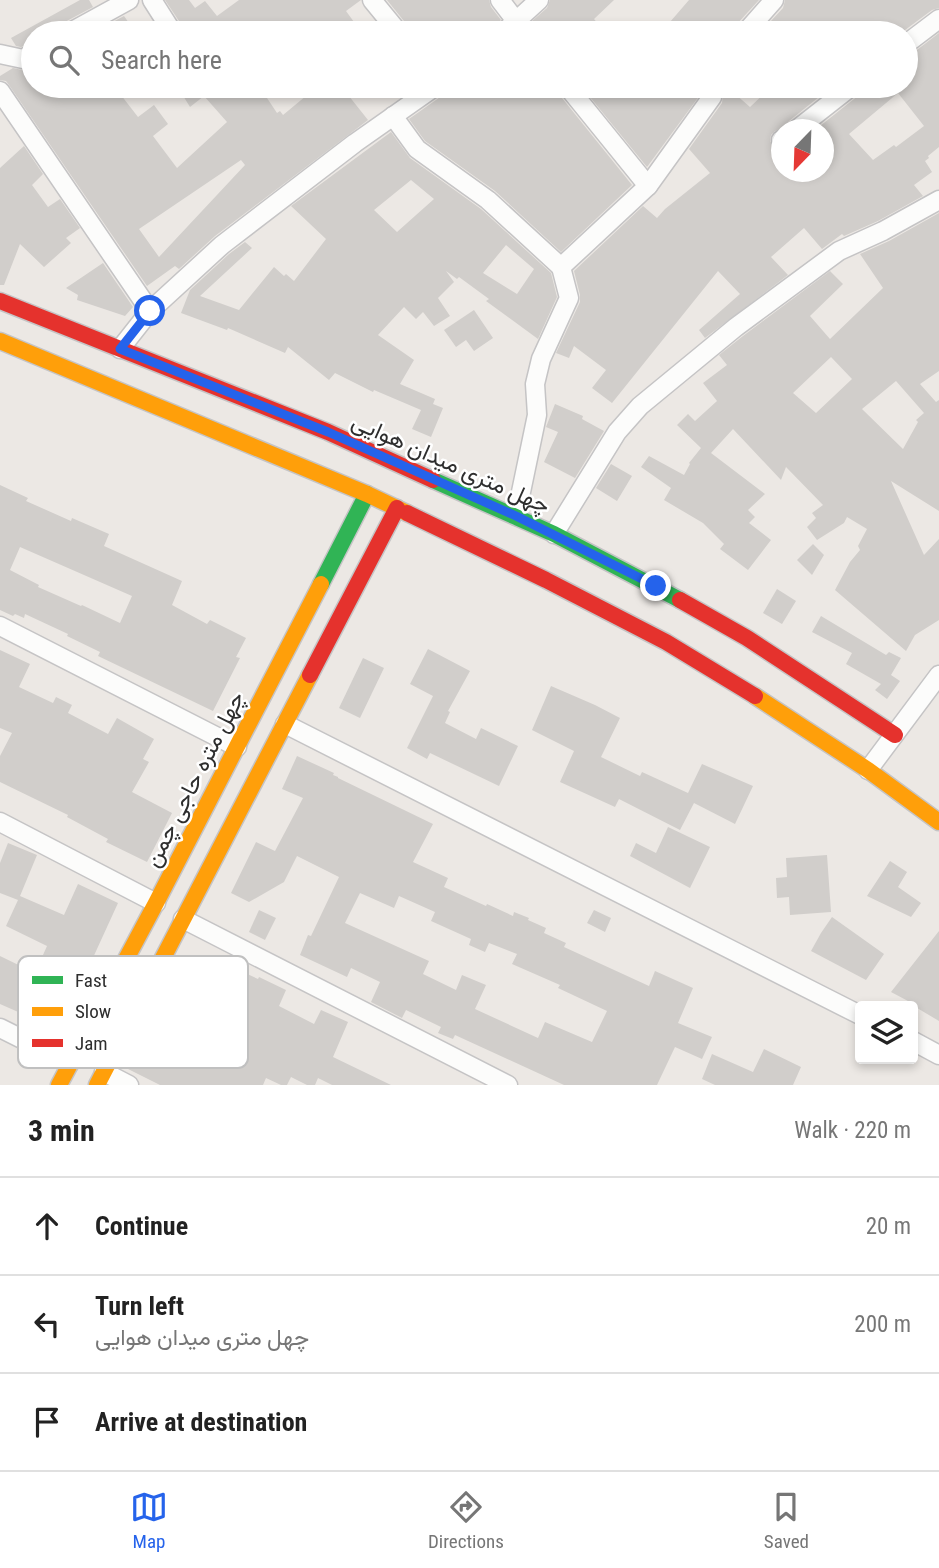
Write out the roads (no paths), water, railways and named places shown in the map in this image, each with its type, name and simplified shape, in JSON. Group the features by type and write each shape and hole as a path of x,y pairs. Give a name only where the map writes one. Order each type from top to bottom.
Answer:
{"main road":[{"name":"چهل متری میدان هوایی","path":"0,301 328,432 554,534 656,586 747,638 895,735"},
{"path":"0,341 368,494 546,580 666,642 754,695 868,770 939,822"},
{"name":"چهل متره حاجی چمن","path":"128,956 368,494"},
{"path":"164,956 397,508"},
{"name":"چهل متره حاجی چمن","path":"59,1085 68,1068"}],"street":[{"path":"91,21 129,0"},
{"path":"152,0 165,21"},
{"path":"372,0 389,21"},
{"path":"500,0 511,21"},
{"path":"522,21 539,0"},
{"path":"756,21 774,0"},
{"path":"918,35 939,19"},
{"path":"0,54 21,59"},
{"path":"0,91 150,311"},
{"path":"120,349 150,311 222,245 355,143 419,98"},
{"path":"577,98 648,186"},
{"path":"561,267 648,186 711,98"},
{"path":"810,119 837,98"},
{"path":"393,116 417,149 488,200 561,267 569,298 541,359 535,384 537,415 516,516"},
{"path":"554,534 617,432 640,406 736,327 839,251 883,231 939,200"},
{"path":"0,626 237,747"},
{"path":"868,770 939,675"},
{"path":"285,724 855,1012"},
{"path":"0,822 156,903"},
{"path":"183,919 508,1085"},
{"path":"0,1028 18,1037"},
{"path":"918,1044 939,1055"},
{"path":"100,1078 129,1085"}]}
